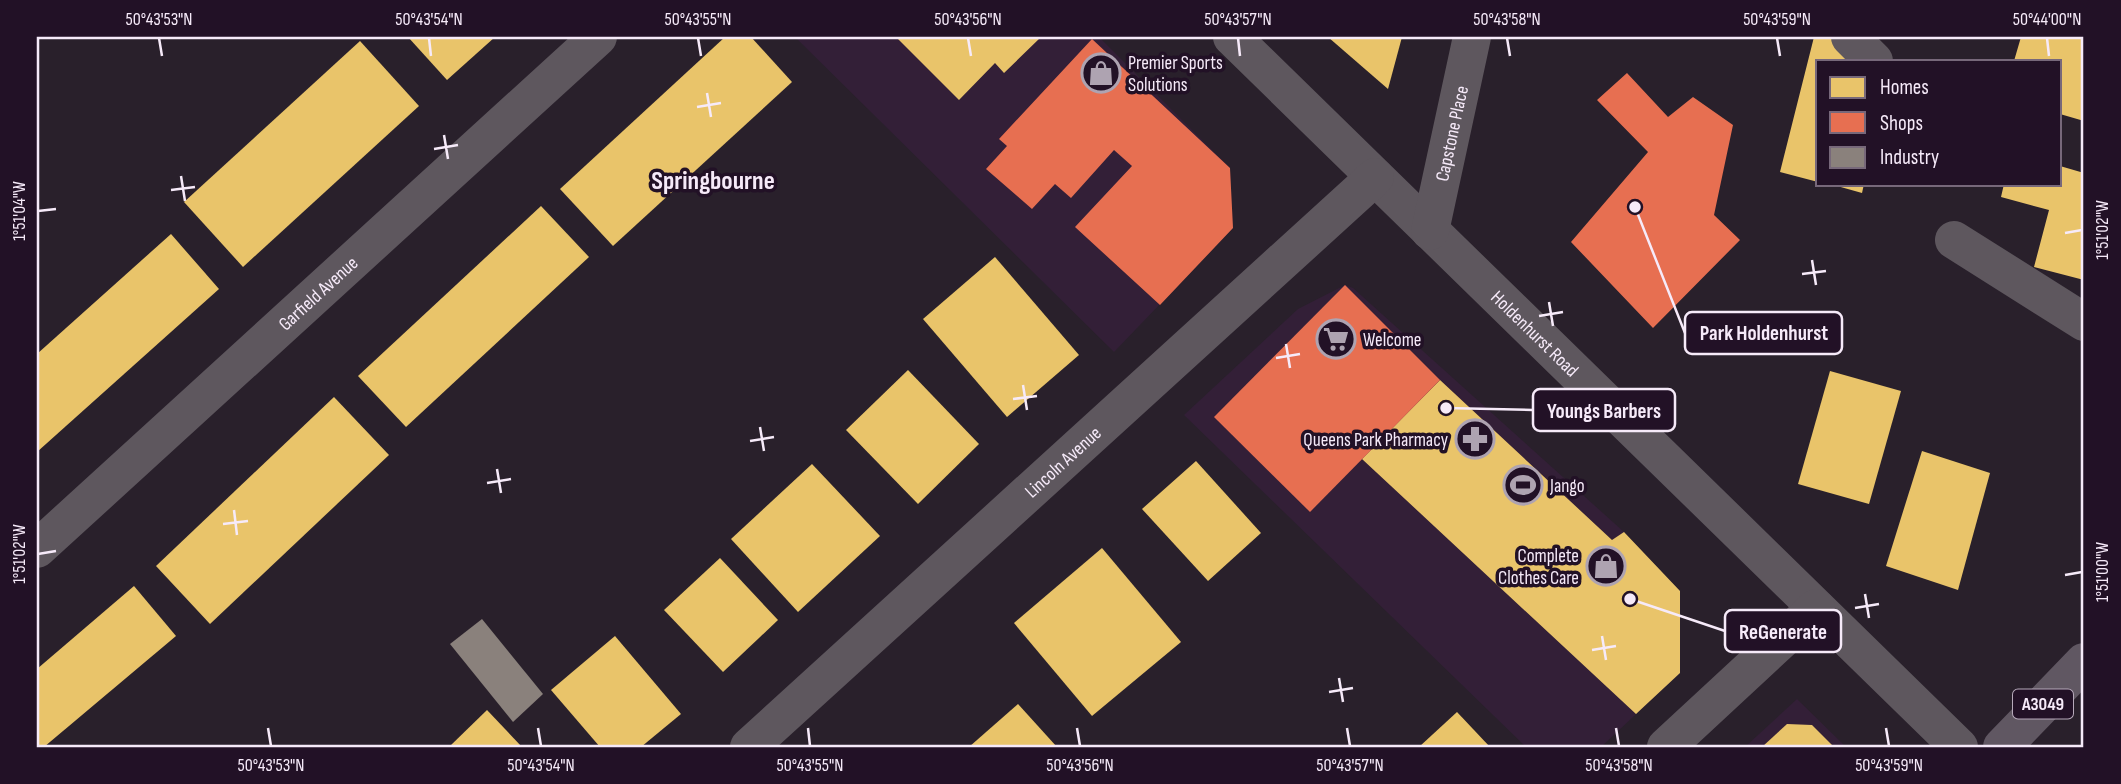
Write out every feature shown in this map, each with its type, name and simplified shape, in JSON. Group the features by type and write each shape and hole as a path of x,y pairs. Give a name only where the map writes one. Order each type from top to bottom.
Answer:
{"main road":[{"name":"A3049","path":"2003,747 2084,662"}],"street":[{"name":"Garfield Avenue","path":"37,549 598,37"},
{"name":"Holdenhurst Road","path":"1232,37 1959,747"},
{"name":"Capstone Place","path":"1430,231 1472,37"},
{"path":"1850,37 1873,60"},
{"name":"Lincoln Avenue","path":"749,747 1375,177"},
{"path":"1954,240 2084,322"},
{"path":"1666,747 1816,608"}],"shaded area":[{"path":"795,37 1099,37 1230,168 1233,228 1114,352"},
{"path":"1345,285 1353,288 1624,532 1680,591 1680,673 1601,747 1526,747 1184,415 1298,309"},
{"path":"1797,699 1846,747 1745,747"}],"building: Homes":[{"path":"408,37 495,37 447,80"},
{"path":"725,37 751,37 792,82 613,246 560,189"},
{"path":"896,37 1041,37 1004,73 995,63 959,100"},
{"path":"1328,37 1402,37 1388,89"},
{"path":"1814,37 1844,37 1849,60 1816,60 1816,181 1780,172"},
{"path":"2021,37 2084,37 2084,121 2062,115 2062,60 2014,60"},
{"path":"360,41 419,106 243,267 184,202"},
{"path":"2062,167 2084,173 2084,280 2034,267 2049,210 2001,197 2004,186 2062,186"},
{"path":"1837,186 1864,186 1862,193"},
{"path":"541,206 589,257 406,427 358,376"},
{"path":"171,234 219,289 37,452 37,354"},
{"path":"995,257 1079,355 1007,417 923,319"},
{"path":"908,370 979,444 918,504 846,430"},
{"path":"1830,371 1901,391 1869,504 1798,484"},
{"path":"1440,380 1612,540 1624,532 1680,591 1680,673 1636,714 1362,459"},
{"path":"334,397 389,455 210,624 156,566"},
{"path":"1922,451 1990,473 1958,590 1886,566"},
{"path":"1196,461 1261,533 1208,581 1142,509"},
{"path":"812,464 880,536 798,612 731,539"},
{"path":"1102,548 1181,642 1092,716 1014,623"},
{"path":"720,558 778,620 723,672 664,610"},
{"path":"134,586 176,636 44,747 37,747 37,669"},
{"path":"615,636 681,714 641,747 600,747 551,690"},
{"path":"1018,704 1057,747 969,747"},
{"path":"487,710 522,747 449,747"},
{"path":"1457,712 1490,747 1419,747"},
{"path":"1787,724 1812,725 1834,747 1762,747"}],"building: Shops":[{"path":"1092,39 1230,168 1233,228 1160,305 1075,227 1132,166 1114,150 1071,198 1055,184 1032,209 986,169 1007,146 999,139"},
{"path":"1627,73 1668,117 1693,97 1733,125 1714,215 1740,240 1653,328 1571,242 1648,152 1597,100"},
{"path":"1345,285 1440,380 1310,512 1214,417"}],"building: Industry":[{"path":"482,619 543,694 513,722 450,644"}],"place":[{"name":"Premier Sports Solutions","path":"1101,73"},
{"name":"Park Holdenhurst","path":"1635,207"},
{"name":"Welcome","path":"1336,339"},
{"name":"Youngs Barbers","path":"1446,408"},
{"name":"Queens Park Pharmacy","path":"1475,439"},
{"name":"Jango","path":"1523,485"},
{"name":"Complete Clothes Care","path":"1606,566"},
{"name":"ReGenerate","path":"1630,599"}],"district":[{"name":"Springbourne","path":"713,180"}]}
